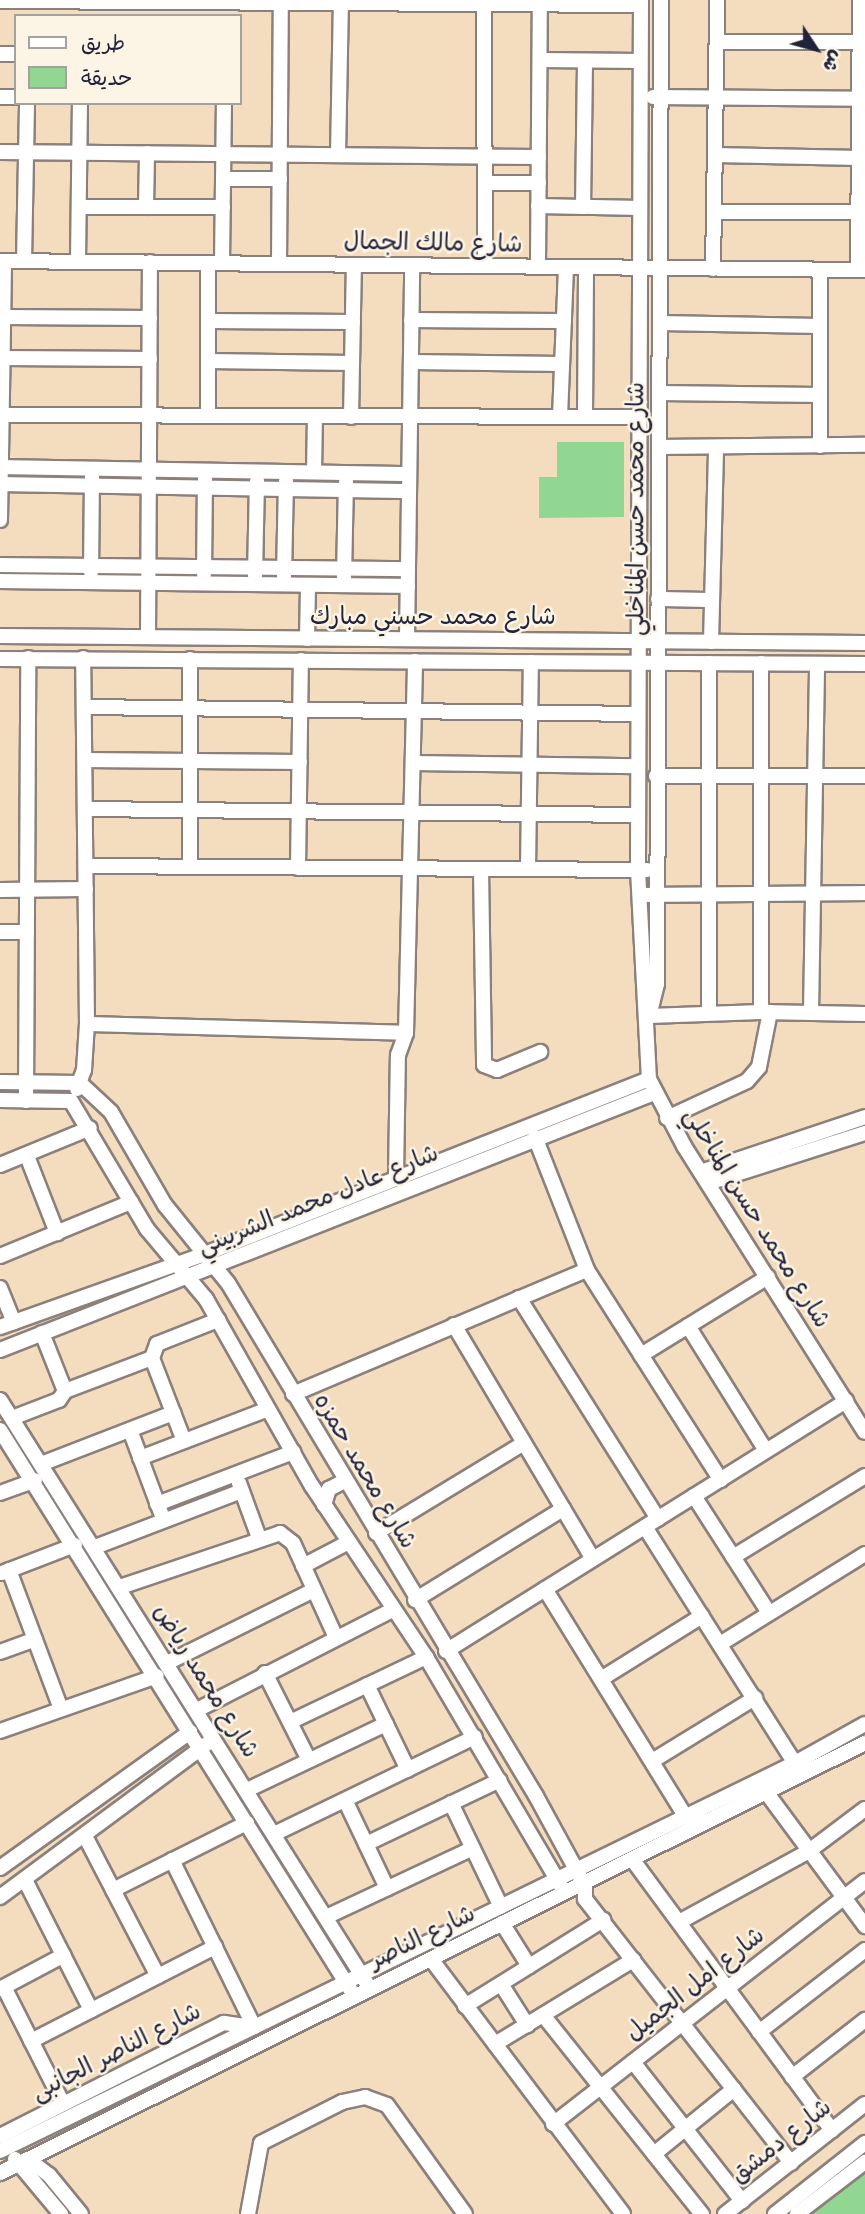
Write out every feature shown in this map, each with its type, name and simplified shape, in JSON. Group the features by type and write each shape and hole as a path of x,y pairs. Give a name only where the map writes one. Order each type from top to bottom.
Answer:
{"street":[{"name":"شارع محمد حسن المناخلي","path":"649,1016 657,984 655,870 661,0"},
{"path":"713,269 717,0"},
{"path":"860,0 862,99 859,212 862,270"},
{"path":"0,1 28,6 82,9 121,1 176,1 221,5 319,1 641,3"},
{"path":"274,2 280,155 279,264"},
{"path":"338,155 341,3"},
{"path":"484,3 485,266"},
{"name":"شارع محمد حسن المناخلي","path":"641,3 638,895 642,986 649,1016 649,1079 667,1118 865,1432"},
{"path":"538,267 540,4"},
{"path":"717,42 859,42"},
{"path":"540,60 640,61"},
{"path":"583,207 585,61"},
{"path":"640,97 862,99"},
{"path":"24,261 27,105"},
{"path":"78,261 80,105"},
{"path":"208,416 208,321 223,207 223,105"},
{"path":"0,152 539,157"},
{"path":"146,207 147,153"},
{"path":"715,155 860,159"},
{"path":"223,179 280,179"},
{"path":"485,183 539,183"},
{"path":"538,206 640,208"},
{"path":"79,207 223,207"},
{"path":"714,212 859,212"},
{"path":"0,520 2,261"},
{"name":"شارع مالك الجمال","path":"2,261 862,270"},
{"path":"148,637 150,262"},
{"path":"351,417 354,265"},
{"path":"407,639 412,265"},
{"path":"560,417 566,267"},
{"path":"585,417 586,267"},
{"path":"820,270 820,446"},
{"path":"3,317 150,318"},
{"path":"411,320 564,321"},
{"path":"208,321 353,322"},
{"path":"660,323 820,326"},
{"path":"2,358 149,359"},
{"path":"208,361 352,363"},
{"path":"411,362 562,363"},
{"path":"659,393 820,395"},
{"path":"1,415 639,417"},
{"path":"314,472 315,417"},
{"path":"659,447 865,445"},
{"path":"711,642 716,447"},
{"path":"1,467 409,474"},
{"path":"91,582 92,469"},
{"path":"204,584 205,470"},
{"path":"255,584 257,471"},
{"path":"284,584 286,472"},
{"path":"344,585 346,473"},
{"path":"0,487 409,491"},
{"path":"0,565 408,569"},
{"path":"0,581 408,586"},
{"path":"307,639 308,585"},
{"path":"658,599 712,600"},
{"name":"شارع محمد حسني مبارك","path":"0,636 865,643"},
{"path":"332,639 332,660"},
{"path":"26,1101 28,658"},
{"name":"شارع محمد حسني مبارك","path":"0,659 865,664"},
{"path":"0,1101 71,1101 80,1083 87,1024 83,659"},
{"path":"190,659 190,867"},
{"path":"298,868 301,660"},
{"path":"396,1177 398,1055 406,1033 415,661"},
{"path":"528,869 531,662"},
{"path":"709,663 709,1013"},
{"path":"667,1118 747,1081 759,1067 765,1012 761,895 761,663"},
{"path":"811,1013 817,664"},
{"path":"84,708 638,714"},
{"path":"85,760 300,762"},
{"path":"413,763 638,766"},
{"path":"656,776 865,776"},
{"path":"85,808 638,815"},
{"path":"86,866 655,870"},
{"path":"481,869 484,1065 497,1070 540,1052"},
{"path":"0,890 86,889"},
{"path":"638,895 865,893"},
{"path":"0,932 27,932"},
{"path":"649,1016 765,1012 865,1014"},
{"path":"87,1024 406,1033"},
{"name":"شارع عادل محمد الشربيني","path":"0,1350 216,1267 649,1079"},
{"path":"0,1082 80,1083"},
{"name":"شارع محمد حمزه","path":"80,1083 111,1112 164,1205 216,1267 536,1796 580,1877 585,1899"},
{"name":"شارع عادل محمد الشربيني","path":"0,1327 205,1254 396,1177 534,1137 654,1093"},
{"name":"شارع محمد حمزه","path":"71,1101 90,1128 131,1202 218,1320 324,1505 426,1657 561,1886"},
{"path":"794,1149 865,1117"},
{"path":"0,1165 90,1128"},
{"path":"705,1177 794,1149 865,1133"},
{"path":"534,1137 587,1270 721,1480"},
{"path":"27,1156 57,1233"},
{"path":"0,1256 131,1202"},
{"path":"293,1394 587,1270"},
{"path":"641,1355 768,1277"},
{"path":"0,1289 15,1322"},
{"path":"519,1298 651,1523 702,1616 795,1763"},
{"path":"184,1441 152,1358 157,1343 218,1320"},
{"path":"454,1325 593,1559"},
{"path":"688,1326 766,1451"},
{"path":"42,1334 65,1391"},
{"path":"12,1418 59,1400 65,1391 152,1358"},
{"name":"شارع محمد رياض","path":"0,1400 41,1464 43,1484"},
{"path":"446,1651 846,1401"},
{"path":"140,1458 268,1409"},
{"path":"41,1464 173,1413"},
{"name":"شارع محمد رياض","path":"0,1430 95,1547 370,1989"},
{"path":"130,1430 164,1521"},
{"path":"376,1533 524,1443"},
{"path":"158,1504 293,1452"},
{"path":"236,1474 259,1538"},
{"path":"733,1557 865,1476"},
{"path":"324,1505 329,1489 345,1481"},
{"path":"0,1493 43,1484"},
{"path":"95,1547 242,1491"},
{"path":"694,1496 769,1613"},
{"name":"شارع محمد رياض","path":"62,1509 75,1545 355,1997"},
{"path":"415,1600 564,1509"},
{"path":"120,1587 259,1538 285,1534 336,1638"},
{"path":"303,1566 349,1542"},
{"path":"61,1709 35,1639 4,1572 75,1545"},
{"path":"720,1644 865,1554"},
{"path":"545,1589 686,1817"},
{"path":"167,1662 314,1590"},
{"path":"197,1710 394,1609"},
{"path":"601,1679 702,1616"},
{"path":"0,1651 35,1639"},
{"path":"290,1721 426,1657"},
{"path":"265,1673 309,1760"},
{"path":"0,1731 157,1676"},
{"path":"367,1685 408,1770"},
{"path":"652,1761 755,1698"},
{"path":"247,1790 386,1724"},
{"name":"شارع الناصر","path":"3,2144 254,2027 501,1907 580,1877 686,1817 795,1763 865,1724"},
{"path":"190,1732 1,1865 5,1893 201,1751 214,1735"},
{"path":"274,1834 475,1737"},
{"name":"شارع الناصر","path":"580,1877 632,1859 865,1743"},
{"path":"366,1844 500,1780"},
{"path":"766,1792 865,1926"},
{"path":"515,1806 536,1796"},
{"path":"345,1800 387,1888"},
{"path":"451,1803 501,1907"},
{"path":"678,1922 809,1851 865,1809"},
{"path":"113,1890 247,1823"},
{"path":"85,1836 158,1976"},
{"path":"326,1917 473,1848"},
{"path":"632,1859 832,2130"},
{"path":"172,1860 254,2027"},
{"path":"25,1880 91,2010"},
{"name":"شارع امل الجميل","path":"553,2124 865,1881"},
{"path":"561,1886 585,1899 603,1920 791,2163"},
{"name":"شارع الناصر","path":"0,2173 502,1923 561,1886"},
{"path":"466,2006 603,1920"},
{"path":"502,1923 529,1966"},
{"path":"31,2041 215,1947"},
{"path":"759,2032 865,1950"},
{"path":"63,2104 2,1988 64,1955"},
{"path":"431,1959 623,2214"},
{"path":"495,2045 633,1960"},
{"path":"501,1984 527,2025"},
{"path":"543,2015 702,2214"},
{"path":"792,2077 865,2020"},
{"name":"شارع الناصر الجانبى","path":"3,2144 63,2104 224,2023 241,2022 254,2027"},
{"path":"633,2062 742,2201"},
{"path":"654,2154 734,2090"},
{"path":"248,2214 261,2143 342,2102 365,2097 387,2105 465,2214"},
{"name":"شارع دمشق","path":"725,2214 865,2104"},
{"path":"800,2206 865,2143"},
{"path":"3,2144 61,2214"},
{"path":"775,2214 800,2206 865,2162"},
{"path":"18,2165 37,2166 49,2175 81,2214"}],"green space":[{"path":"557,442 624,442 624,517 539,518 539,477 557,477"},
{"path":"865,2170 865,2214 807,2214"}]}
